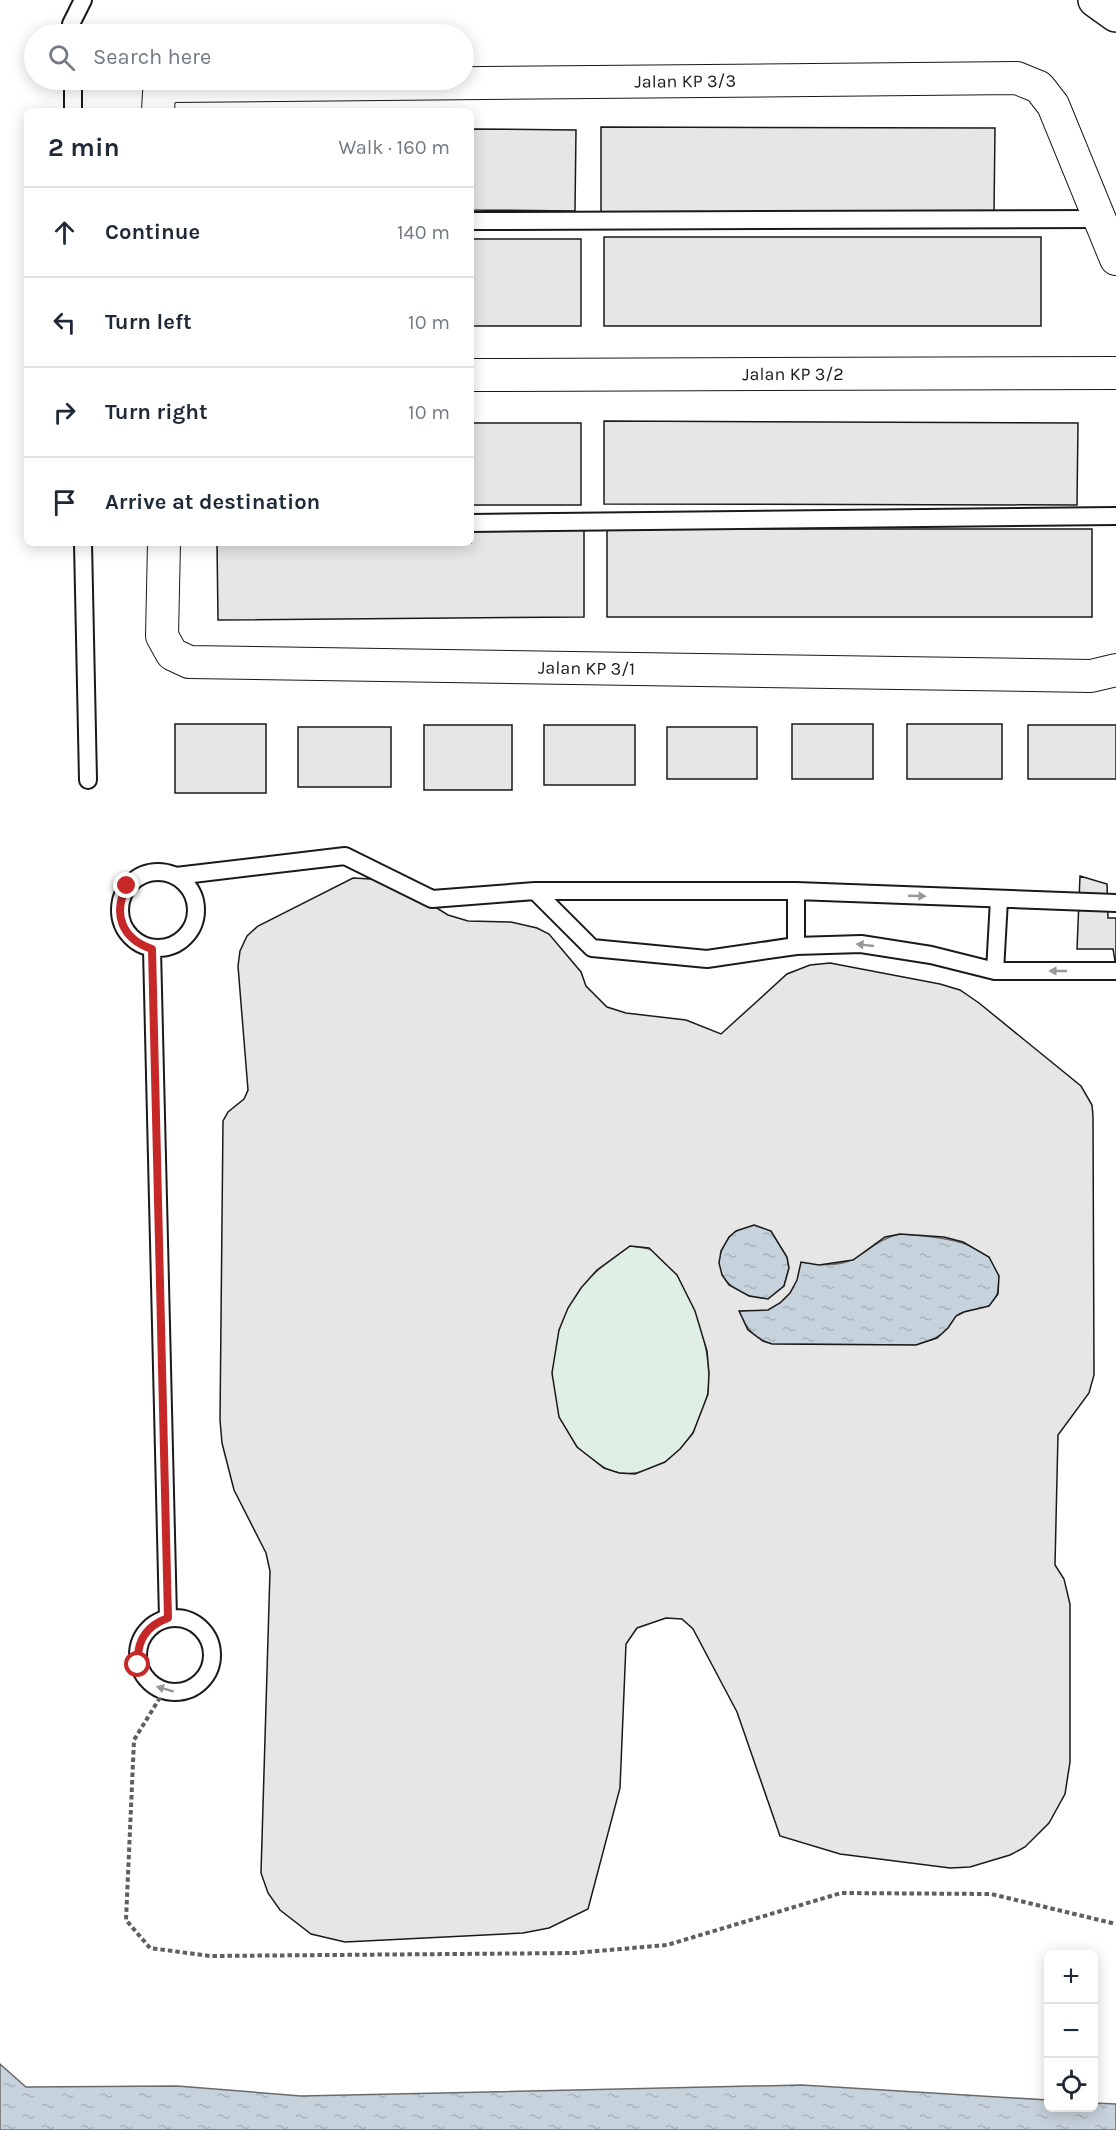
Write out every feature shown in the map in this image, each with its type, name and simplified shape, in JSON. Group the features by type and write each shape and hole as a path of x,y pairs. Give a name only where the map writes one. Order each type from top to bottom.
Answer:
{"street":[{"path":"1095,0 1116,15"},
{"name":"Jalan KP 3/3","path":"474,83 1017,78 1039,87 1053,105 1116,259"},
{"name":"Jalan KP 3/3","path":"158,108 159,93 165,90"},
{"name":"Jalan KP 3/2","path":"474,375 1116,373"},
{"name":"Jalan KP 3/1","path":"164,546 162,636 172,654 189,662 1091,676 1116,670"}],"lane":[{"path":"71,24 83,0"},
{"path":"73,90 73,108"},
{"path":"474,221 1100,219"},
{"path":"474,523 1116,516"},
{"path":"83,546 88,780"},
{"path":"176,876 193,893 196,904 193,927 176,945 152,949 140,945 129,936 122,925 119,912 121,898 127,886 137,877 163,872 176,876 345,856 432,899 535,891 796,891 1116,903"},
{"path":"535,891 592,948 706,959 796,946 861,944 930,955 995,971 1116,971"},
{"path":"796,891 796,946"},
{"path":"995,971 999,900"},
{"path":"152,949 168,1618"},
{"path":"168,1618 192,1622 202,1630 210,1645 212,1663 207,1675 188,1690 164,1691 144,1677 137,1653 147,1630 168,1618"}],"path":[{"path":"164,1691 134,1740 126,1920 150,1948 210,1956 586,1952 667,1945 841,1893 991,1894 1116,1924"}],"green space":[{"path":"630,1246 652,1250 666,1260 678,1275 688,1294 703,1335 709,1375 706,1404 688,1440 669,1459 658,1466 634,1473 616,1472 604,1468 577,1447 565,1430 552,1389 555,1345 570,1304 592,1275"}],"water":[{"path":"754,1225 771,1231 787,1257 789,1268 784,1286 768,1299 747,1295 737,1290 729,1284 719,1267 720,1257 730,1235"},
{"path":"900,1234 960,1242 988,1256 996,1266 999,1280 995,1300 987,1307 959,1314 941,1335 916,1345 772,1344 755,1336 745,1323 739,1311 774,1306 788,1295 801,1262 828,1265 847,1262 881,1241"},
{"path":"0,2064 26,2087 177,2086 301,2096 802,2085 1044,2100 1044,2112 1098,2112 1098,2103 1116,2104 1116,2130 0,2130"}],"building":[{"path":"601,127 995,128 994,214 601,212"},
{"path":"474,129 576,130 575,211 474,210"},
{"path":"604,237 1041,237 1041,326 604,326"},
{"path":"474,239 581,239 581,326 474,326"},
{"path":"604,421 1078,423 1077,505 604,504"},
{"path":"474,423 581,423 581,505 474,505"},
{"path":"607,529 1092,529 1092,617 607,617"},
{"path":"584,530 584,617 218,620 217,546 474,546 474,531"},
{"path":"175,724 266,724 266,793 175,793"},
{"path":"792,724 873,724 873,779 792,779"},
{"path":"907,724 1002,724 1002,779 907,779"},
{"path":"424,725 512,725 512,790 424,790"},
{"path":"544,725 635,725 635,785 544,785"},
{"path":"1028,725 1116,725 1116,779 1028,779"},
{"path":"298,727 391,727 391,787 298,787"},
{"path":"667,727 757,727 757,779 667,779"},
{"path":"1080,876 1107,884 1108,918 1116,918 1116,967 1113,949 1077,949"},
{"path":"353,878 371,879 403,887 448,915 468,921 511,922 537,928 549,934 581,972 586,986 607,1007 626,1013 686,1020 721,1034 787,974 810,965 830,963 940,984 960,990 979,1003 1081,1086 1092,1105 1093,1116 1094,1375 1089,1393 1058,1435 1055,1565 1064,1579 1070,1604 1070,1762 1065,1794 1049,1823 1025,1847 1010,1855 970,1867 950,1868 840,1854 780,1836 737,1712 693,1629 682,1619 666,1618 637,1628 626,1644 620,1788 588,1909 549,1928 523,1933 345,1942 311,1934 280,1910 268,1893 261,1873 270,1571 266,1553 234,1490 222,1443 220,1420 223,1121 228,1112 244,1099 248,1090 238,966 240,951 247,936 258,926","holes":["754,1225 771,1231 787,1257 789,1268 784,1286 768,1299 749,1296 729,1285 722,1275 719,1263 721,1251 729,1237 736,1231","900,1234 944,1237 963,1242 989,1257 999,1276 998,1294 989,1306 956,1316 937,1338 916,1345 772,1344 763,1341 748,1330 739,1311 768,1310 780,1303 790,1293 797,1280 801,1262 819,1265 853,1260 885,1237","630,1246 649,1248 677,1275 695,1311 707,1351 708,1394 693,1433 665,1462 635,1474 619,1473 604,1468 577,1447 559,1417 552,1373 559,1330 568,1308 597,1270"]}],"route":[{"path":"127,886 121,898 119,912 122,925 129,936 140,945 152,949 168,1618 147,1630 140,1641 137,1653 138,1665"}]}
